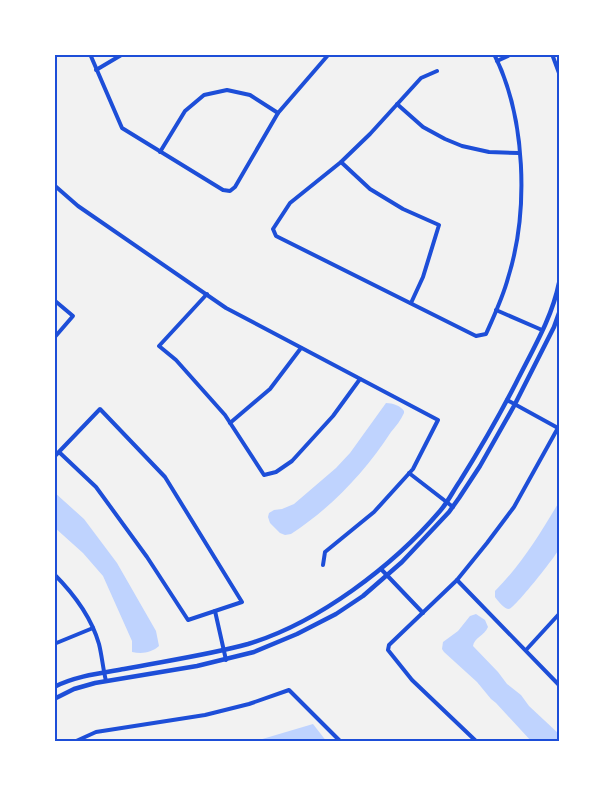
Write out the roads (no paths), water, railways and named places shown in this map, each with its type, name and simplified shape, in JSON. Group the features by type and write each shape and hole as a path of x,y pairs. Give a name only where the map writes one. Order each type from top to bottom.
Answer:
{"street":[{"path":"90,54 122,128 223,190 230,191 235,187 278,113 329,54"},
{"path":"96,70 123,54"},
{"path":"437,71 421,78 341,162 290,203 273,229 276,236 477,336 486,334 508,279 516,250 522,191 516,121 508,90 494,54"},
{"path":"497,61 512,54"},
{"path":"552,54 559,73"},
{"path":"160,152 185,111 204,95 227,90 250,94 278,113"},
{"path":"397,105 423,127 462,146 489,152 519,153"},
{"path":"341,162 370,189 403,209 439,225 423,277 411,303"},
{"path":"54,185 78,206 226,308 438,420 413,469 374,512 325,552 323,564"},
{"path":"54,687 104,672 251,643 293,626 331,605 381,569 399,554 440,511 472,462 507,400 542,330 559,283"},
{"path":"207,294 159,346 176,360 225,416 264,475 276,472 292,461 333,416 360,379"},
{"path":"54,300 73,316 54,338"},
{"path":"496,310 542,330"},
{"path":"54,699 74,689 106,681 197,666 254,652 336,614 363,596 387,576 453,507 480,466 514,406 555,327 559,313"},
{"path":"230,423 270,389 301,348"},
{"path":"477,742 412,680 387,650 389,645 457,580 487,543 510,513 559,427 514,406 507,400"},
{"path":"54,457 100,409 165,477 242,602 188,620 147,557 96,487 59,452"},
{"path":"409,473 453,507"},
{"path":"381,569 423,612"},
{"path":"54,574 82,607 93,628 106,681"},
{"path":"457,580 559,685"},
{"path":"215,611 226,660"},
{"path":"526,650 559,614"},
{"path":"54,644 93,628"},
{"path":"74,742 96,732 205,715 249,704 289,690 341,742"}],"water":[{"path":"386,403 399,406 404,413 370,461 320,513 291,534 280,533 270,523 269,513 294,504 336,468 350,453"},
{"path":"54,492 84,519 117,563 156,631 159,646 153,650 132,652 132,641 103,576 83,553 54,527"},
{"path":"559,502 559,549 518,601 509,609 505,608 495,597 495,591 522,560"},
{"path":"476,614 485,620 488,627 473,646 507,684 559,734 559,742 532,742 477,682 442,649 443,642 458,631 470,616"},
{"path":"313,724 327,742 253,742 259,740"}]}
